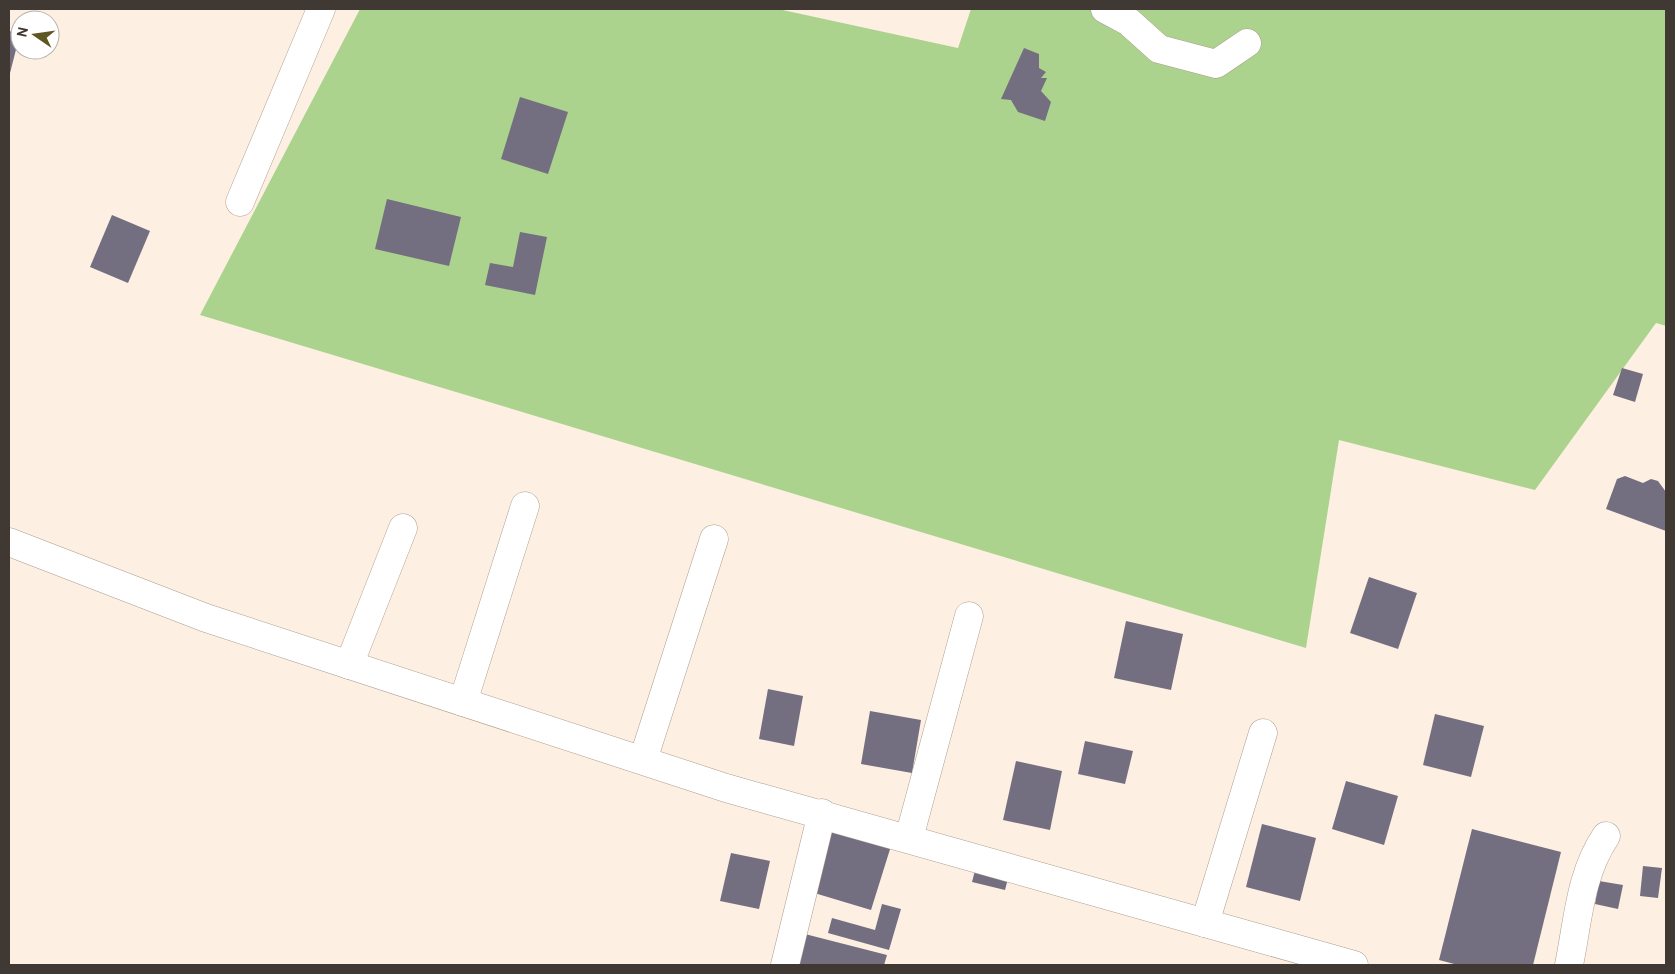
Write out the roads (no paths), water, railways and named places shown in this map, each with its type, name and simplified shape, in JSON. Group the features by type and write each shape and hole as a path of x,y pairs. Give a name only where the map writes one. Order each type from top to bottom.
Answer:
{"street":[{"path":"240,202 321,9"},
{"path":"1106,9 1129,22 1159,49 1216,64 1246,43"},
{"path":"463,702 525,506"},
{"path":"349,665 403,528"},
{"path":"643,760 714,539"},
{"path":"9,542 206,618 726,788 822,813 1354,965"},
{"path":"909,838 969,616"},
{"path":"1205,923 1263,733"},
{"path":"785,965 822,813"},
{"path":"1569,965 1586,875 1595,852 1606,836"}]}
